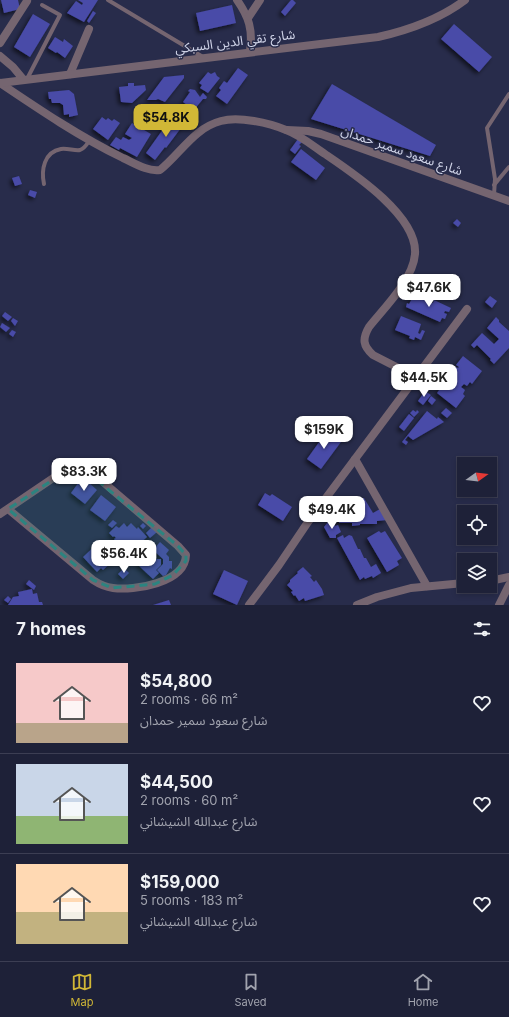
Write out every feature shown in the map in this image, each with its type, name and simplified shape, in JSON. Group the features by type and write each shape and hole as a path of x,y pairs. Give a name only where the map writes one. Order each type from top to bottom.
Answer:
{"street":[{"path":"237,0 248,18 251,31 250,51"},
{"path":"248,18 260,0"},
{"name":"شارع تقي الدين السبكي","path":"0,83 396,33 441,15 466,0"},
{"path":"0,43 27,1"},
{"path":"70,74 89,29"},
{"path":"0,56 25,79"},
{"path":"0,83 89,141"},
{"name":"شارع سعود سمير حمدان","path":"89,141 144,167 160,170 196,134 211,124 220,121 237,119 286,130 308,131 321,134 509,201"},
{"name":"شارع سعود سمير حمدان","path":"286,130 330,158 372,189 390,206 413,238 415,254 407,276 399,289 369,327 363,340 367,350 373,355 416,378"},
{"path":"249,605 279,565 308,522 467,309"},
{"path":"355,459 427,586"},
{"path":"0,514 78,464 182,550 186,555 186,561 182,568 164,580 145,587 124,589 102,586 8,509"},
{"path":"497,580 509,577"},
{"path":"357,605 377,601 412,588 457,584"},
{"path":"499,605 509,585"}],"lane":[{"path":"108,0 203,57"},
{"path":"25,79 60,15 42,5"},
{"path":"494,195 495,179 487,128 509,94"},
{"path":"44,184 42,175 46,158 53,152 62,149 80,150 85,147 89,141"},
{"path":"494,185 509,168"}],"highlighted area":[{"path":"77,464 178,546 186,555 186,561 173,575 155,584 112,588 93,580 8,509"}],"building":[{"path":"1,0 18,0 20,9 4,13"},
{"path":"78,0 98,0 84,22 67,13 76,1 82,5 83,3"},
{"path":"291,0 296,3 285,16 281,12"},
{"path":"232,5 236,23 200,31 196,13"},
{"path":"93,11 96,13 89,23 87,21"},
{"path":"33,14 50,24 30,57 14,47"},
{"path":"454,24 492,57 479,72 441,39"},
{"path":"55,37 63,42 64,39 73,46 65,58 48,48"},
{"path":"238,68 248,75 227,104 216,96 221,90 219,88 224,81 227,83"},
{"path":"208,72 211,74 215,72 220,78 208,93 200,88 202,85 199,83"},
{"path":"184,75 184,78 165,102 158,99 147,100 164,77"},
{"path":"128,83 134,83 134,86 145,85 146,90 132,103 121,102 119,87 128,86"},
{"path":"332,84 436,145 430,156 311,119"},
{"path":"190,89 195,90 200,97 203,93 207,97 206,99 203,99 194,110 183,102 190,92 188,91"},
{"path":"69,90 74,94 78,115 69,117 69,114 64,115 63,105 60,103 52,103 51,99 49,99 48,92"},
{"path":"178,113 187,120 155,160 146,153 166,125 174,130 179,123 174,119"},
{"path":"102,117 106,120 108,118 112,121 114,119 120,123 108,140 93,129"},
{"path":"132,123 151,134 137,157 120,148 119,150 110,145 116,137 121,140 123,137 129,140 132,138 125,134"},
{"path":"298,139 302,142 295,154 290,150"},
{"path":"301,149 325,168 316,180 291,162"},
{"path":"19,176 22,184 15,186 12,178"},
{"path":"30,190 37,192 35,198 28,195"},
{"path":"457,219 461,223 458,227 453,223"},
{"path":"417,296 433,303 434,300 451,308 449,312 445,311 444,313 447,314 445,319 442,318 440,322 406,307 407,303 409,304 413,297 416,298"},
{"path":"490,296 497,301 492,308 485,302"},
{"path":"5,312 12,317 8,321 2,316"},
{"path":"401,316 421,324 418,333 420,334 422,330 425,331 421,340 415,337 414,340 409,338 410,336 395,330"},
{"path":"496,317 499,322 509,331 509,348 494,364 477,345 474,348 471,345 482,333 494,344 499,339 487,328"},
{"path":"13,318 18,321 15,326 11,321"},
{"path":"2,323 10,328 6,332 0,327"},
{"path":"12,330 16,332 13,337 9,334"},
{"path":"463,356 482,371 472,384 470,382 467,386 464,384 461,387 465,390 463,394 465,396 456,408 437,393 442,386 445,388 445,383 450,377 455,381 457,379 451,374 456,367 459,367 456,365"},
{"path":"425,391 431,395 423,405 418,401"},
{"path":"431,396 436,400 432,405 428,401"},
{"path":"446,408 452,413 447,418 441,413"},
{"path":"413,410 416,412 417,410 419,412 414,417 410,413"},
{"path":"427,411 437,419 438,417 444,422 413,440 408,436 405,440 408,442 406,445 402,442"},
{"path":"409,414 414,418 404,431 399,427"},
{"path":"327,431 341,442 321,469 307,459"},
{"path":"86,480 97,490 85,504 71,493 79,482 82,484"},
{"path":"265,493 270,496 272,494 292,507 283,521 258,505"},
{"path":"101,495 116,507 105,521 90,510"},
{"path":"364,498 373,513 380,509 387,520 377,521 377,524 360,524 352,526 352,523 339,523 339,513 347,512 347,508 351,502"},
{"path":"113,520 117,523 112,528 108,525"},
{"path":"335,521 335,526 338,525 341,532 336,535 336,538 330,538 324,527 328,522"},
{"path":"124,523 127,527 131,523 137,529 138,527 147,537 138,545 140,547 137,551 139,552 134,556 131,553 129,556 114,539 116,538 109,533 116,526 119,528"},
{"path":"143,523 146,526 143,529 140,526"},
{"path":"152,527 157,532 150,538 146,533"},
{"path":"379,531 381,533 385,531 402,558 397,561 399,565 387,572 367,538"},
{"path":"343,535 344,538 349,535 352,536 358,549 360,549 364,558 366,558 371,567 376,564 381,573 373,578 372,576 365,579 364,577 360,580 337,538"},
{"path":"160,542 169,550 166,554 169,557 169,561 172,561 172,569 170,568 166,575 163,576 157,570 163,564 163,559 153,550"},
{"path":"98,543 114,560 103,570 101,568 97,572 83,557"},
{"path":"150,553 156,559 161,559 161,565 156,570 159,573 153,579 138,565"},
{"path":"303,567 312,576 310,577 314,582 316,580 324,595 305,601 304,598 299,601 291,592 293,591 287,585"},
{"path":"124,568 129,573 123,579 118,574"},
{"path":"224,570 248,581 237,605 213,594"},
{"path":"29,580 36,586 34,590 26,584"},
{"path":"32,589 33,594 37,593 39,602 42,602 43,605 8,605 13,597 19,596 18,592"},
{"path":"8,596 11,599 8,603 4,600"},
{"path":"169,600 171,605 153,605"}]}
